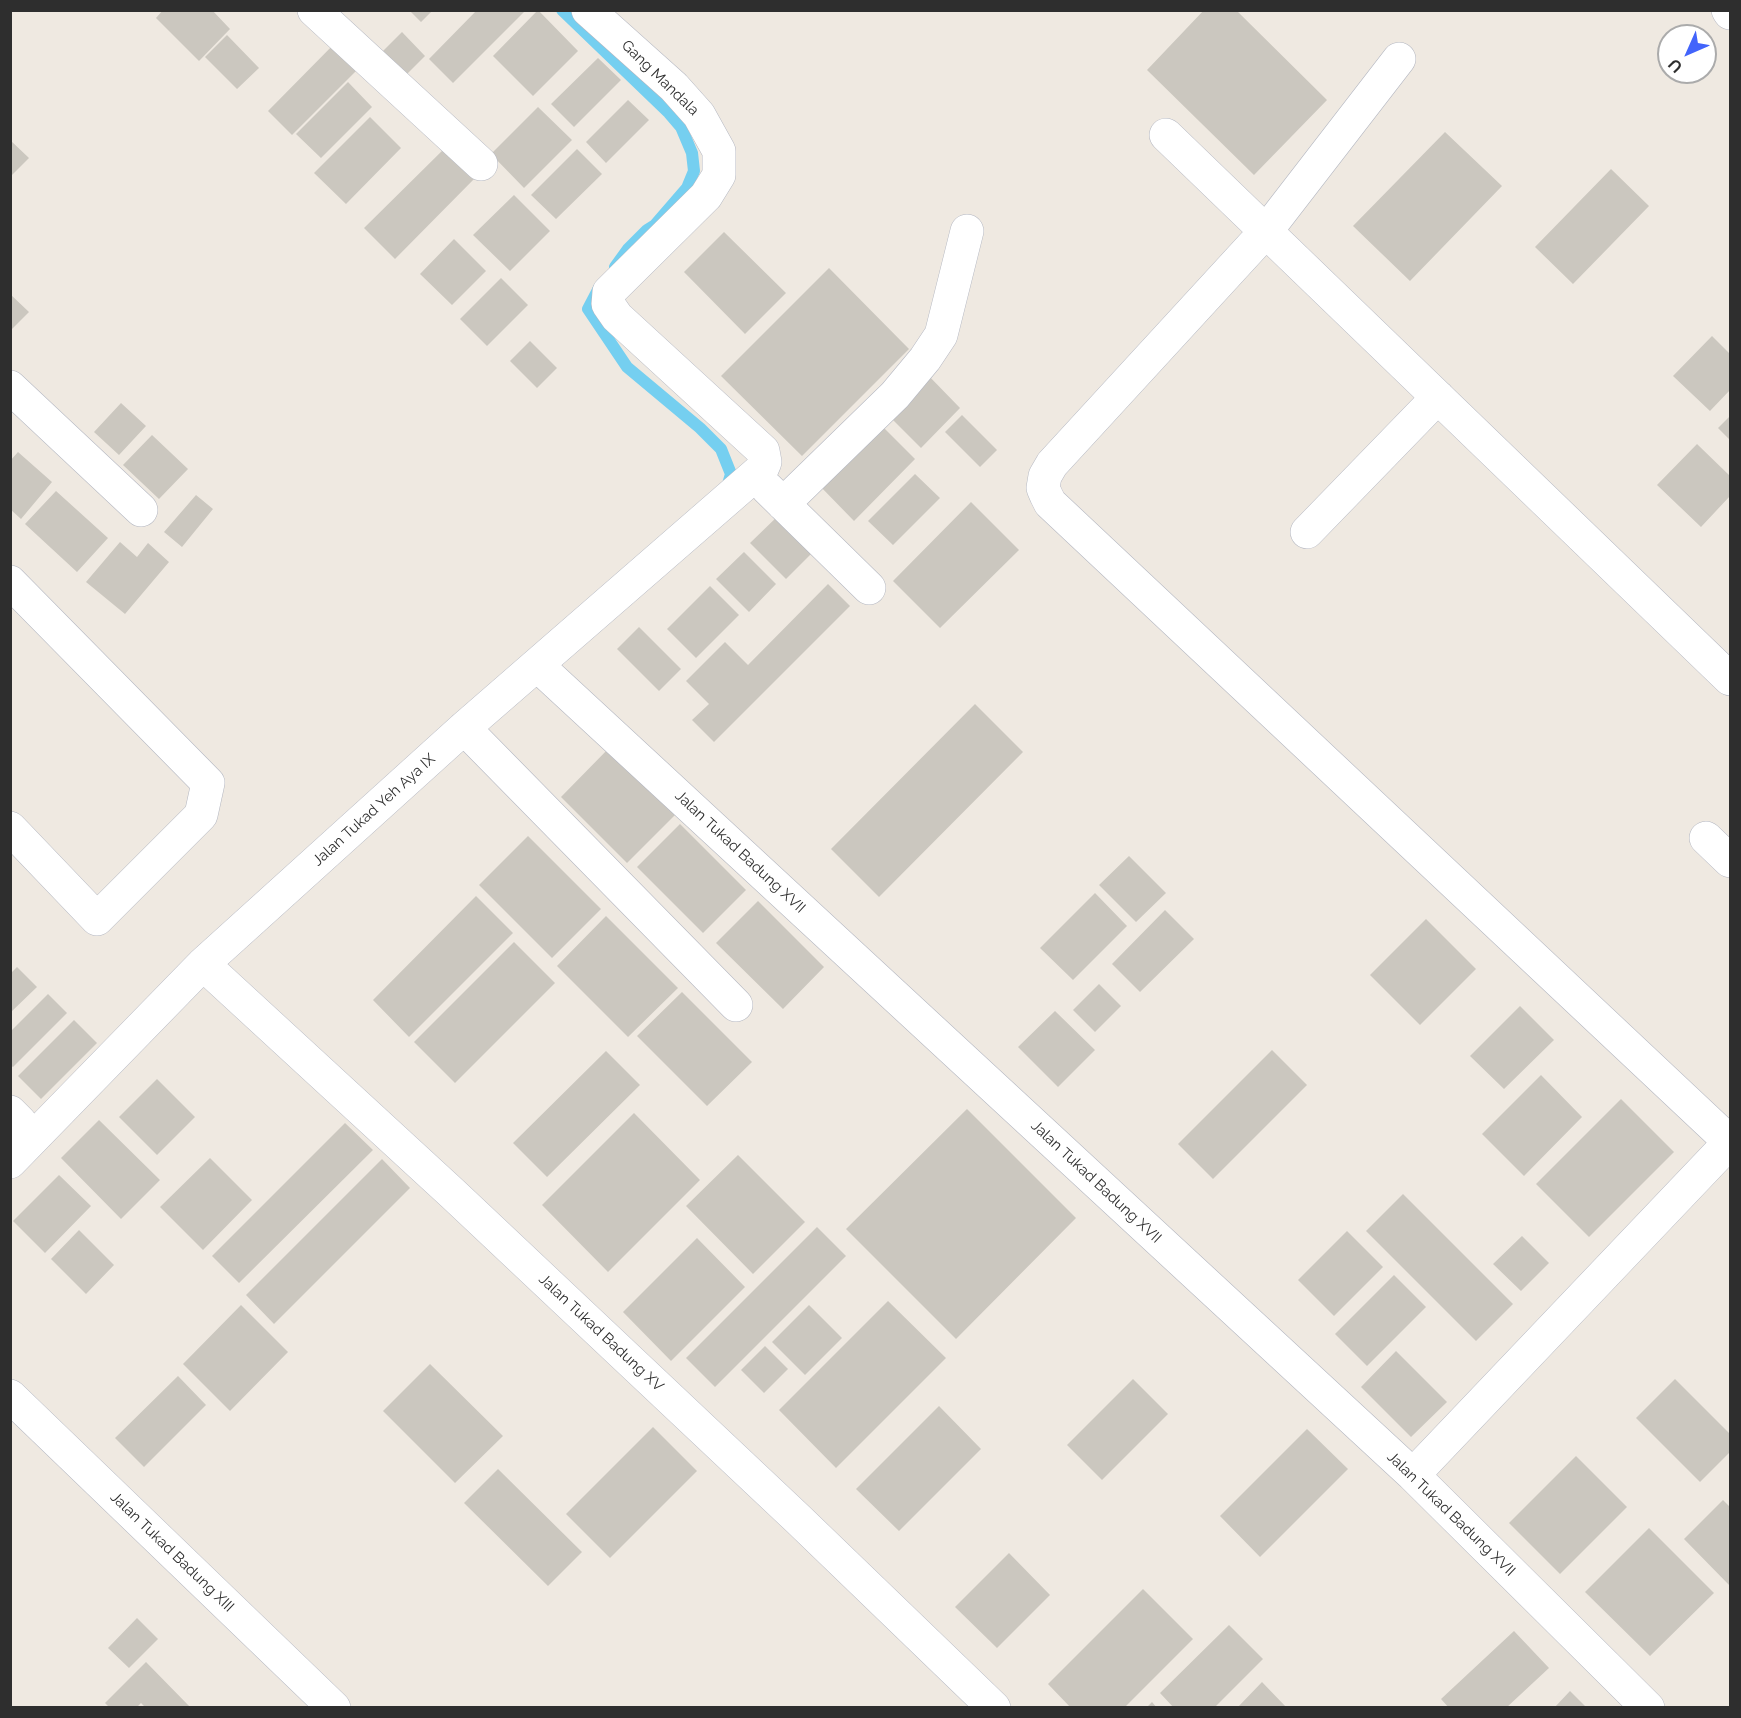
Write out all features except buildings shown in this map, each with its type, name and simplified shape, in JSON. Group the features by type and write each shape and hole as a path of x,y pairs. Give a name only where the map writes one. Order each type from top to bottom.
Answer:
{"street":[{"path":"314,10 481,164"},
{"name":"Gang Mandala","path":"588,10 674,87 699,114 719,151 719,176 706,196 609,292 608,304 616,317 763,451 765,462 755,477"},
{"path":"1399,59 1267,230 1052,464 1045,476 1043,488 1050,503 1730,1142 1413,1475"},
{"path":"1166,135 1731,679"},
{"path":"783,504 895,395 925,359 941,335 967,231"},
{"path":"10,387 141,510"},
{"path":"1307,532 1438,398"},
{"path":"755,477 869,588"},
{"name":"Jalan Tukad Yeh Aya IX","path":"10,1162 203,964 464,728 755,477"},
{"path":"10,582 208,783 201,815 97,919 10,828"},
{"name":"Jalan Tukad Badung XVII","path":"537,665 1413,1475 1648,1707"},
{"path":"464,728 736,1005"},
{"path":"1706,838 1731,861"},
{"name":"Jalan Tukad Badung XV","path":"203,964 453,1194 994,1707"},
{"name":"Jalan Tukad Badung XIII","path":"10,1396 334,1707"}],"waterway":[{"path":"562,10 669,113 681,127 692,153 694,171 687,188 655,225 628,249 615,267"},
{"path":"599,288 588,309 627,367 700,428 721,449 731,474 727,488"}]}
